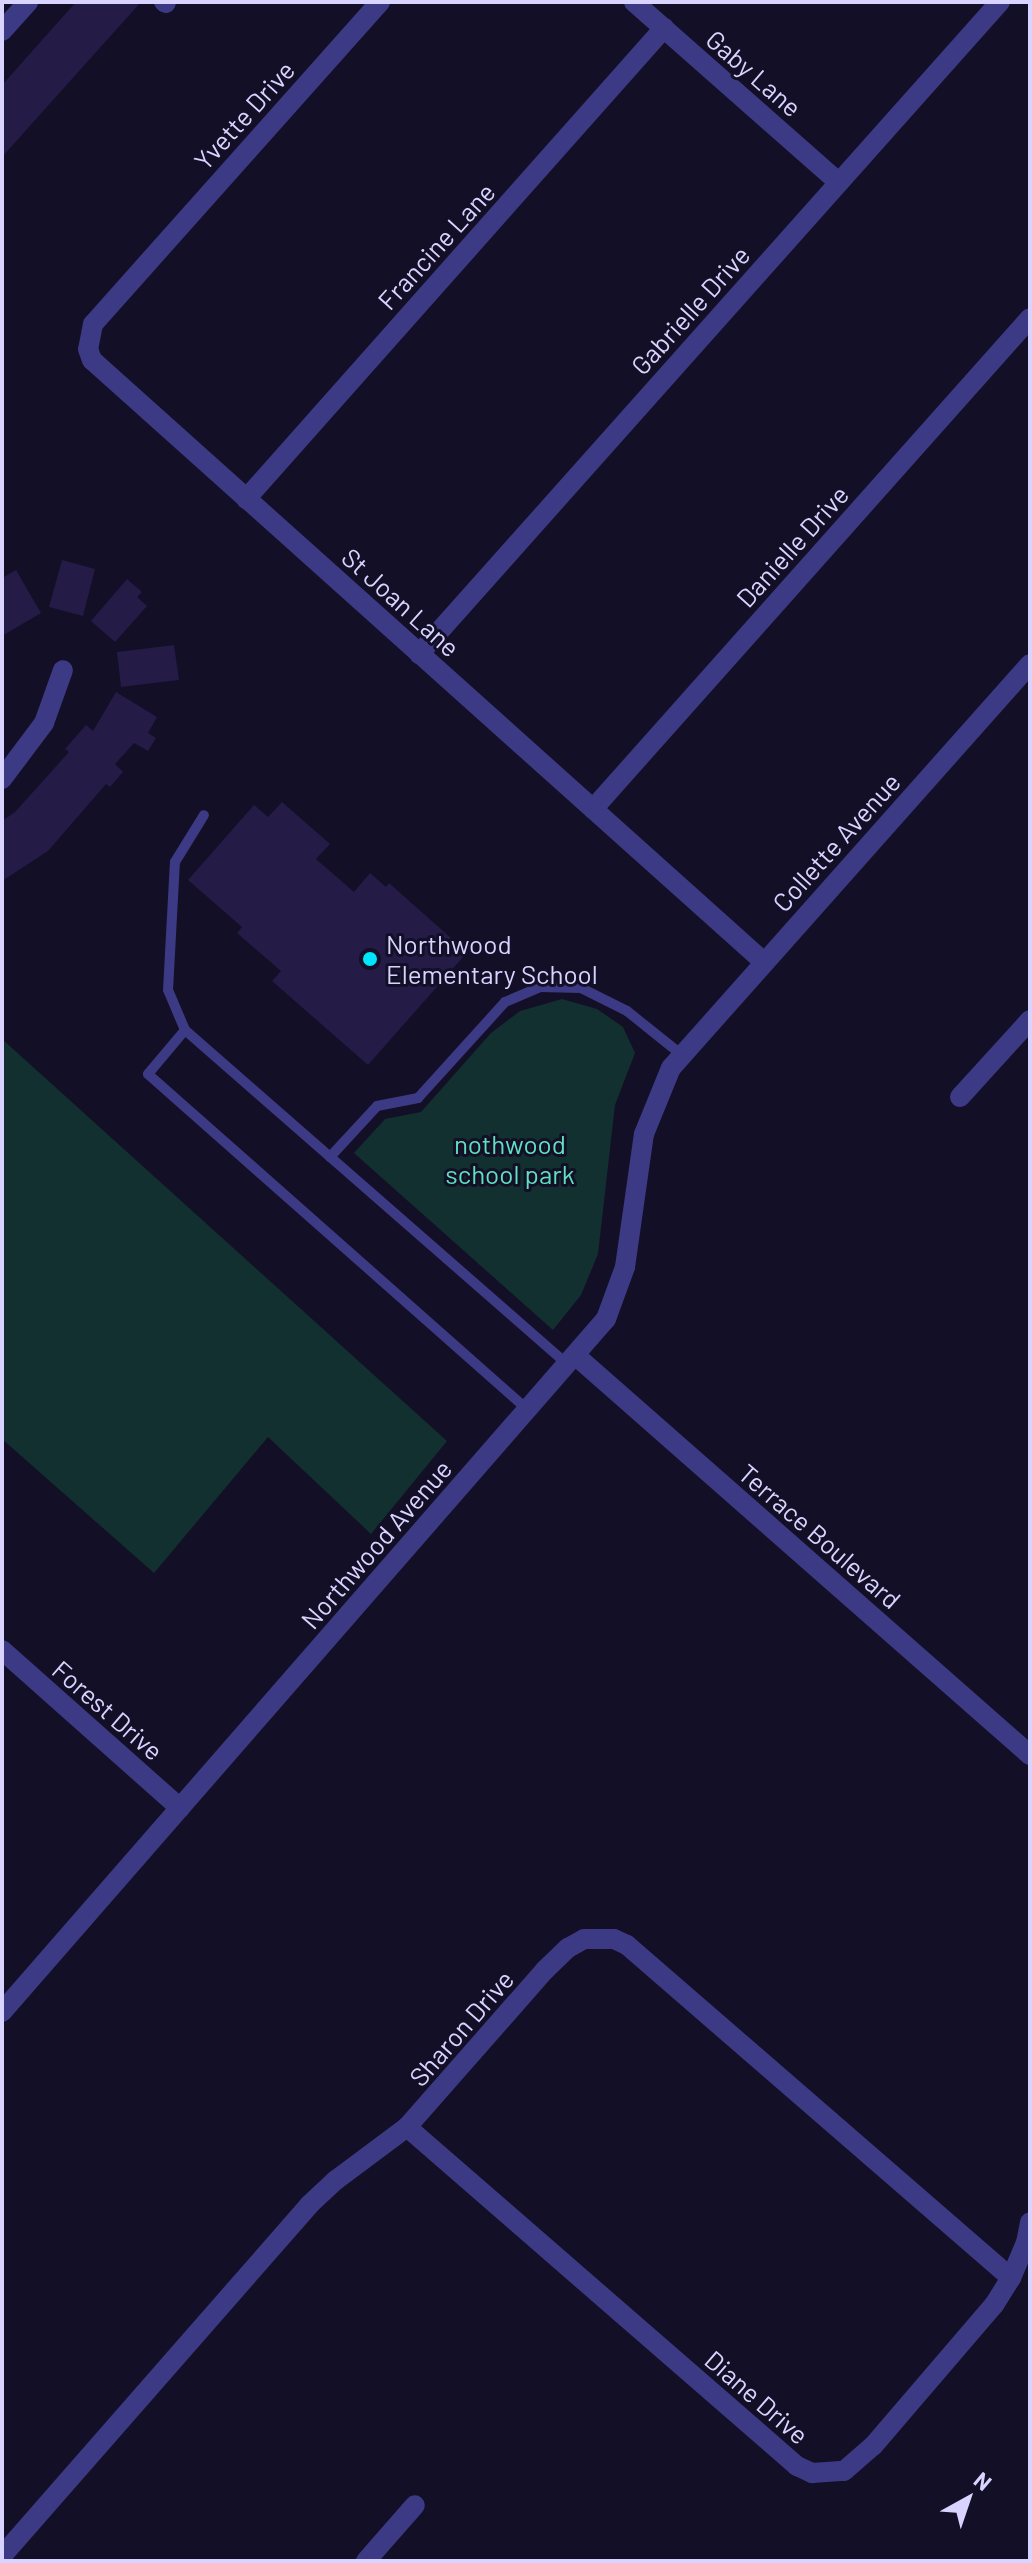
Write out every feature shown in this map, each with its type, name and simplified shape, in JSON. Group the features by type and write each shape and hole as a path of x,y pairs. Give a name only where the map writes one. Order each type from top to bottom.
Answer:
{"street":[{"path":"2,31 28,2"},
{"name":"Yvette Drive","path":"147,263 380,2"},
{"name":"Gaby Lane","path":"634,2 839,183"},
{"name":"Gabrielle Drive","path":"419,654 1000,2"},
{"name":"Francine Lane","path":"246,499 664,28"},
{"name":"St Joan Lane","path":"147,263 93,324 89,334 92,360 764,962"},
{"name":"Danielle Drive","path":"593,809 1030,318"},
{"name":"Collette Avenue","path":"682,1055 1030,664"},
{"path":"2,779 44,723 63,670"},
{"path":"960,1097 1030,1020"},
{"name":"Northwood Avenue","path":"2,2012 606,1319 619,1289 644,1134 659,1091 682,1055"},
{"name":"Terrace Boulevard","path":"571,1360 1030,1755"},
{"name":"Forest Drive","path":"2,1650 180,1808"},
{"name":"Sharon Drive","path":"2,2556 309,2205 336,2180 407,2127 568,1948 584,1939 614,1939 627,1945 1011,2278"},
{"name":"Diane Drive","path":"407,2127 797,2466 812,2473 844,2471 857,2463 994,2305 1011,2278 1026,2243 1030,2222"},
{"path":"366,2561 415,2505"}],"lane":[{"path":"204,815 175,862 168,990 185,1030 571,1360"},
{"path":"330,1157 377,1106 418,1098 505,1002 540,987 581,988 627,1011 682,1055"},
{"path":"185,1030 148,1074 528,1410"}],"green space":[{"name":"nothwood school park","path":"562,999 597,1009 623,1027 635,1053 615,1105 598,1254 581,1295 553,1330 354,1153 385,1119 421,1112 491,1033 520,1011"},
{"path":"2,1039 447,1441 371,1534 268,1437 154,1573 2,1439"}],"building":[{"path":"76,2 141,2 2,157 2,85"},
{"path":"62,560 95,569 83,616 49,607"},
{"path":"16,570 41,613 2,636 2,578"},
{"path":"127,579 142,592 137,597 147,606 115,642 91,621"},
{"path":"174,645 179,680 121,687 117,652"},
{"path":"116,692 157,717 148,733 156,738 148,751 134,743 115,764 123,772 110,787 106,784 48,851 2,881 2,821 15,812 69,752 65,749 86,725 93,731"},
{"path":"282,802 330,844 316,859 354,892 370,873 386,887 389,883 452,939 449,942 464,956 368,1065 272,981 281,971 237,933 242,927 188,880 254,805 268,817"}],"place":[{"name":"Northwood Elementary School","path":"370,959"}]}
